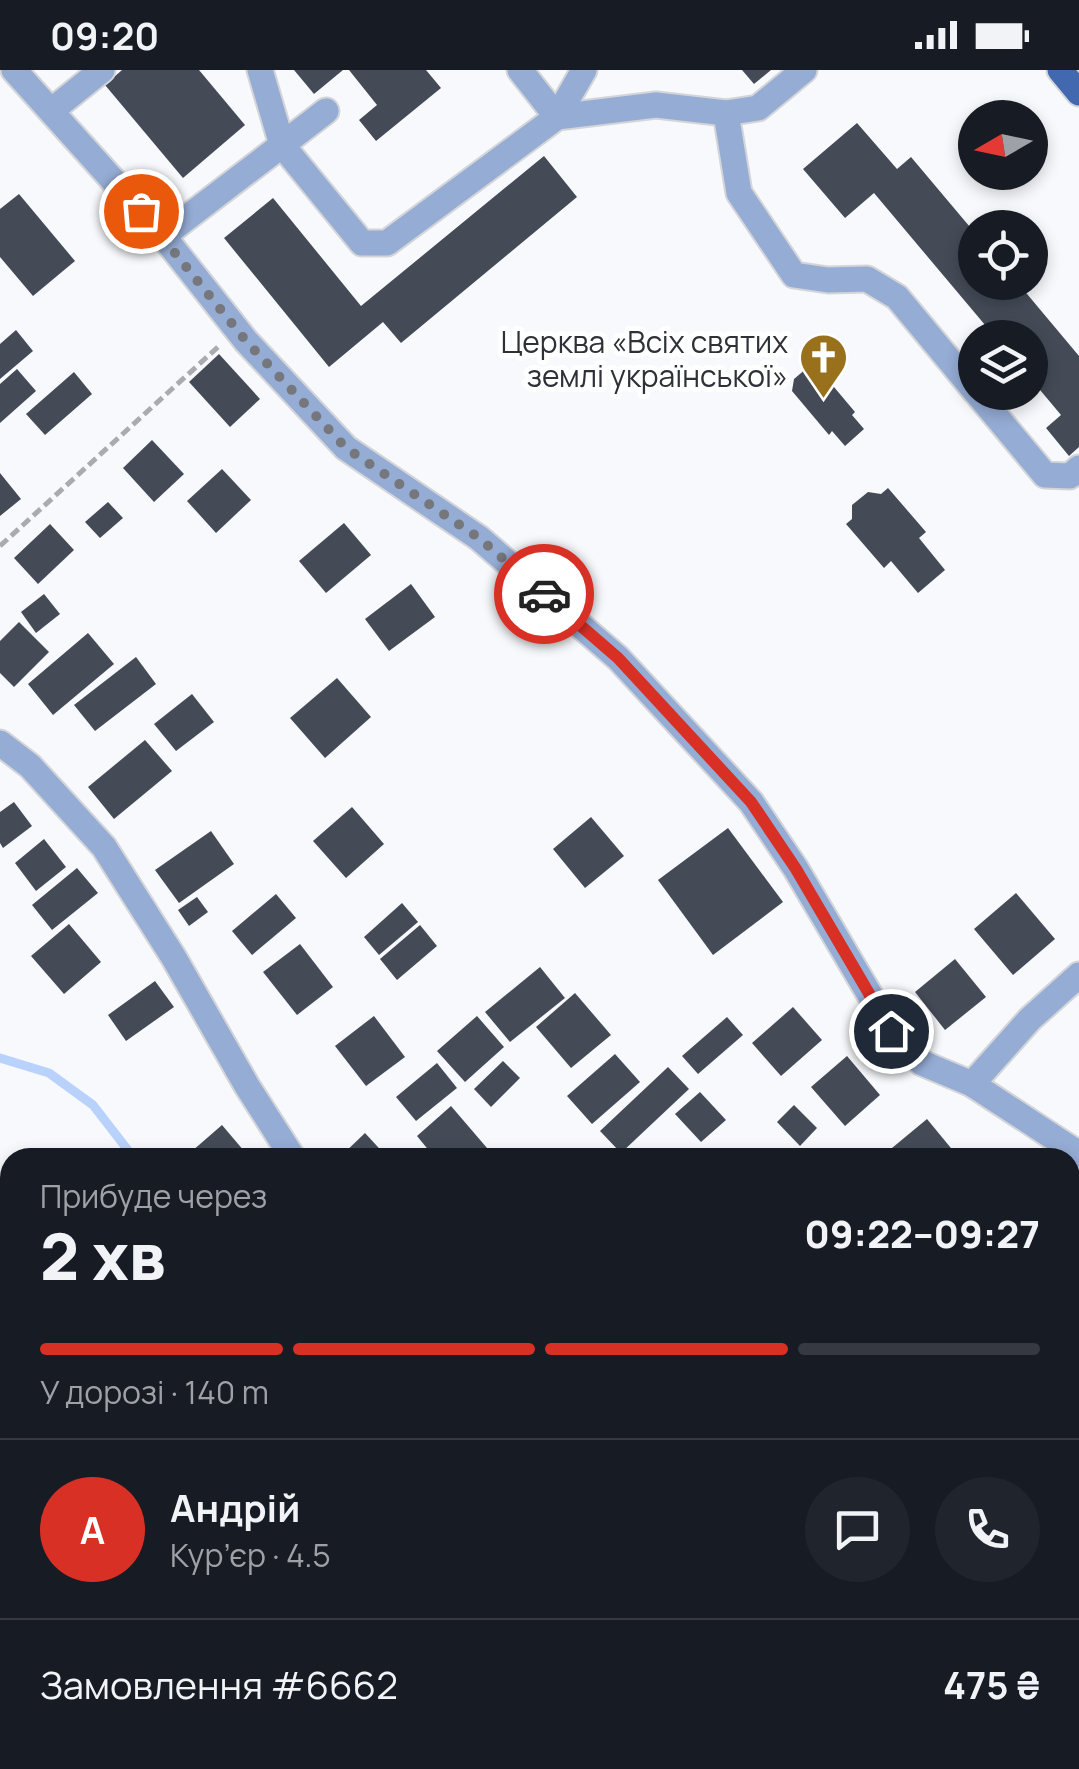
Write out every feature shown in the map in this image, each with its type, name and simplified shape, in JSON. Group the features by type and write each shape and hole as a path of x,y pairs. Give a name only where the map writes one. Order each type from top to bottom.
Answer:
{"main road":[{"path":"1060,70 1079,93"}],"street":[{"path":"14,70 163,236 237,330 346,448 479,538 618,658 751,802 796,869 891,1031 922,1063 972,1084 1070,1148"},
{"path":"51,111 102,70"},
{"path":"260,70 282,145 362,243 387,243 557,117 584,70"},
{"path":"520,70 557,117"},
{"path":"557,117 656,105 726,114 758,108 804,70"},
{"path":"163,236 326,110"},
{"path":"726,114 738,193 794,275 828,280 868,279 897,297 958,370"},
{"path":"991,410 1044,475 1070,476 1079,468"},
{"path":"0,743 30,766 104,848 287,1148"},
{"path":"972,1084 1030,1018 1079,975"}],"path":[{"path":"0,546 237,330"}],"building":[{"path":"122,70 199,70 245,125 183,178 105,85"},
{"path":"294,70 343,70 314,94"},
{"path":"349,70 426,70 441,88 376,141 359,120 377,105"},
{"path":"742,70 771,70 754,84"},
{"path":"857,123 897,169 911,157 958,213 958,293 874,193 845,218 803,169"},
{"path":"544,156 577,197 401,343 383,322 329,367 224,238 273,198 361,306"},
{"path":"19,194 75,261 33,296 0,257 0,209"},
{"path":"964,300 1032,300 1079,356 1079,447 1069,456 1046,428 1061,415 1048,399 1048,320 981,320"},
{"path":"16,330 33,351 0,379 0,344"},
{"path":"219,354 260,399 230,427 189,382"},
{"name":"Церква «Всіх святих землі української»","path":"807,368 818,368 855,412 852,415 864,429 845,446 832,431 829,435 792,391 794,379"},
{"path":"17,369 36,391 0,423 0,384"},
{"path":"74,372 92,394 45,435 26,414"},
{"path":"152,440 184,474 154,502 123,468"},
{"path":"222,469 251,500 216,533 187,501"},
{"path":"0,473 21,499 0,516"},
{"path":"888,488 926,532 919,538 945,570 918,593 891,561 884,568 846,524 852,519 852,505 868,492 881,494"},
{"path":"108,502 123,518 100,538 85,522"},
{"path":"344,523 371,555 326,593 299,561"},
{"path":"50,524 74,550 38,584 14,558"},
{"path":"411,584 435,617 389,651 365,619"},
{"path":"44,594 60,614 36,633 21,612"},
{"path":"19,622 49,652 14,687 0,673 0,641"},
{"path":"88,633 114,664 53,715 28,684"},
{"path":"136,657 156,684 95,731 74,705"},
{"path":"337,678 371,717 325,758 290,718"},
{"path":"192,694 214,722 176,751 154,724"},
{"path":"145,740 172,771 114,819 88,787"},
{"path":"14,802 32,826 3,848 0,812"},
{"path":"352,807 384,844 346,878 313,841"},
{"path":"591,817 624,856 585,888 553,849"},
{"path":"728,828 783,902 713,955 658,880"},
{"path":"211,831 234,864 179,903 155,870"},
{"path":"44,839 66,867 36,891 15,863"},
{"path":"77,868 98,893 52,930 32,905"},
{"path":"1016,893 1055,939 1013,975 974,929"},
{"path":"276,894 296,918 252,955 232,931"},
{"path":"197,897 208,912 189,926 178,910"},
{"path":"402,903 418,922 379,955 364,937"},
{"path":"69,924 101,962 64,994 31,956"},
{"path":"420,925 437,946 397,980 380,959"},
{"path":"300,944 333,987 297,1015 263,972"},
{"path":"955,959 986,997 945,1030 915,992"},
{"path":"540,967 565,998 510,1042 485,1012"},
{"path":"155,981 174,1007 126,1041 108,1015"},
{"path":"575,993 611,1035 571,1068 536,1027"},
{"path":"793,1007 822,1040 781,1076 752,1043"},
{"path":"374,1016 405,1057 366,1086 335,1046"},
{"path":"477,1016 504,1047 465,1082 437,1051"},
{"path":"727,1017 743,1035 698,1074 682,1056"},
{"path":"615,1054 640,1082 592,1124 567,1096"},
{"path":"847,1056 880,1095 845,1126 811,1087"},
{"path":"503,1061 520,1078 491,1107 474,1089"},
{"path":"437,1063 457,1088 416,1121 396,1097"},
{"path":"668,1067 689,1089 626,1148 616,1148 600,1131"},
{"path":"700,1092 726,1120 701,1142 675,1114"},
{"path":"794,1105 817,1128 800,1146 777,1122"},
{"path":"451,1106 487,1148 427,1148 417,1136"},
{"path":"927,1119 951,1148 892,1148"},
{"path":"222,1125 242,1148 196,1148"},
{"path":"365,1133 379,1148 349,1148"}],"waterway":[{"path":"0,1058 49,1073 93,1105 126,1148"}],"way so far":[{"path":"141,211 246,341 346,448 479,538 544,594"}],"place":[{"name":"Церква «Всіх святих землі української»","path":"823,400"}],"route":[{"path":"544,594 618,658 751,802 796,869 891,1031"}]}
